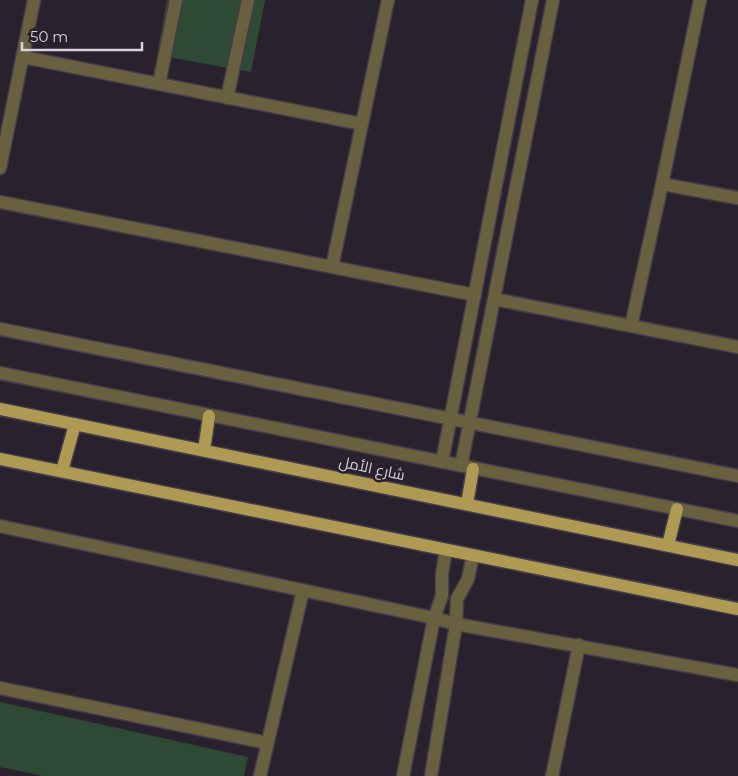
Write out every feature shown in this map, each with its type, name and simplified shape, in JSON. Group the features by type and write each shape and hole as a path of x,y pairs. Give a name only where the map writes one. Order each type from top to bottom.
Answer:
{"main road":[{"name":"شارع الأمل","path":"0,409 738,560"},
{"path":"204,450 209,416"},
{"path":"62,471 75,424"},
{"path":"0,458 738,609"},
{"path":"467,467 467,504"},
{"path":"668,545 677,509"}],"street":[{"path":"0,168 34,0"},
{"path":"159,84 176,0"},
{"path":"227,98 248,0"},
{"path":"332,267 388,0"},
{"path":"442,462 532,0"},
{"path":"467,467 469,422 553,0"},
{"path":"631,326 700,0"},
{"path":"23,57 362,124"},
{"path":"662,184 738,198"},
{"path":"0,202 475,296"},
{"path":"494,299 738,347"},
{"path":"0,329 738,476"},
{"path":"0,372 209,416 738,521"},
{"path":"0,526 456,624 738,675"},
{"path":"403,776 434,618 442,596 442,574 446,550"},
{"path":"431,776 456,624 457,599 468,579 473,555"},
{"path":"260,776 303,590"},
{"path":"552,776 579,645"},
{"path":"0,688 268,743"}],"green space":[{"path":"167,0 265,0 251,72 157,55"},
{"path":"0,702 248,757 244,776 43,776 0,767"}]}
